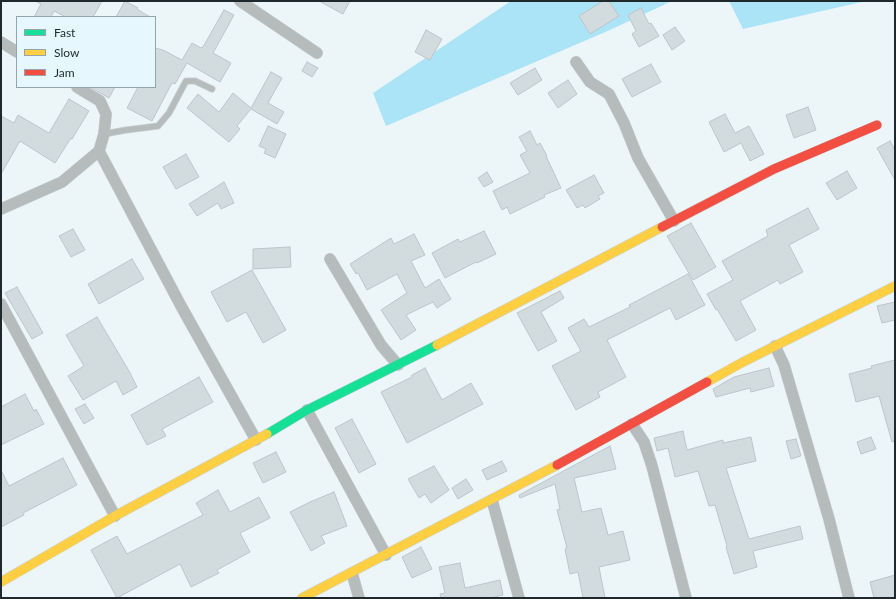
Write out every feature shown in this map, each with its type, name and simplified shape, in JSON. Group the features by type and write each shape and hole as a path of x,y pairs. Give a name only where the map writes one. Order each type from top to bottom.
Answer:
{"street":[{"path":"240,1 317,53"},
{"path":"1,42 16,51"},
{"path":"576,62 590,82 609,94 624,123 638,158 674,221"},
{"path":"1,209 62,182 99,151 104,134 106,114 100,101 79,88"},
{"path":"1,582 115,516 256,440 307,410 398,365 774,169 877,126"},
{"path":"99,151 181,306 256,440"},
{"path":"330,259 381,345 398,365"},
{"path":"302,598 492,500 775,346 895,286"},
{"path":"1,304 115,516"},
{"path":"775,346 784,365 829,519 849,598"},
{"path":"307,410 386,555"},
{"path":"632,424 644,442 652,466 686,598"},
{"path":"492,500 519,598"},
{"path":"352,573 359,598"}],"lane":[{"path":"104,134 158,126 169,113 186,81 195,81 212,89"}],"shaded area":[{"path":"511,1 672,1 610,30 386,126 373,93"},
{"path":"729,1 866,1 743,29"}],"building":[{"path":"35,1 102,1 94,16 64,16 54,11 52,16 35,16 41,4"},
{"path":"125,1 148,16 117,16"},
{"path":"319,1 350,1 343,14"},
{"path":"603,1 609,1 619,16 590,34 579,16"},
{"path":"641,8 649,24 651,23 659,36 639,47 632,34 636,31 628,15"},
{"path":"224,10 234,15 213,53 231,63 220,82 187,63 175,84 172,83 152,121 127,108 137,88 156,88 156,48 163,50 182,60 192,43 201,48"},
{"path":"675,27 685,41 672,50 663,35"},
{"path":"426,30 442,39 430,60 415,52"},
{"path":"307,62 318,68 312,77 302,71"},
{"path":"651,64 661,82 632,97 622,79"},
{"path":"535,68 542,80 518,95 510,83"},
{"path":"271,72 282,78 268,103 284,112 277,124 251,109 237,126 240,129 229,142 187,108 198,94 219,112 233,93 251,108"},
{"path":"568,80 577,94 558,108 548,93"},
{"path":"92,88 114,88 109,98"},
{"path":"69,99 89,111 55,163 20,141 1,174 1,116 14,123 18,115 49,133"},
{"path":"808,107 816,130 794,138 786,115"},
{"path":"725,114 735,133 749,126 764,154 750,161 741,143 724,152 709,122"},
{"path":"268,126 286,134 275,158 264,153 266,149 259,146"},
{"path":"530,131 537,145 540,143 561,188 544,195 545,197 510,214 507,207 502,210 493,191 530,173 520,155 527,151 519,137"},
{"path":"890,141 895,150 895,180 877,148"},
{"path":"186,154 199,177 176,189 163,167"},
{"path":"847,171 857,188 837,200 826,183"},
{"path":"487,172 493,182 484,187 478,178"},
{"path":"594,175 604,193 598,196 600,199 585,208 583,205 577,208 566,190"},
{"path":"224,182 234,203 221,209 218,203 197,216 189,204"},
{"path":"808,208 819,229 789,245 803,272 780,284 778,280 740,301 756,330 736,341 707,294 733,280 722,261 768,236 766,230"},
{"path":"691,223 716,267 693,280 667,236"},
{"path":"73,229 85,250 71,257 59,236"},
{"path":"484,231 496,254 477,263 476,262 445,278 432,253 458,239 460,242"},
{"path":"414,234 425,255 411,261 425,288 439,279 451,299 437,308 433,302 406,315 416,330 401,340 381,310 407,293 397,274 367,290 358,273 356,274 350,264 391,238 394,244"},
{"path":"290,247 291,267 253,269 253,249"},
{"path":"132,259 144,279 99,304 88,284"},
{"path":"252,270 286,330 263,343 246,312 227,322 211,292"},
{"path":"688,274 705,305 676,320 670,308 607,340 626,377 598,392 600,397 576,410 552,366 581,351 568,328 584,319 589,327 630,307 629,305"},
{"path":"17,287 43,333 32,339 5,293"},
{"path":"560,291 564,298 541,312 557,341 538,351 517,313"},
{"path":"895,302 895,320 882,323 877,306"},
{"path":"97,317 137,387 123,395 116,381 83,400 68,376 84,366 66,335"},
{"path":"895,360 895,441 892,442 879,396 856,402 849,374 872,368 871,366"},
{"path":"425,368 442,400 471,383 483,404 407,443 381,392 412,377 412,375"},
{"path":"769,368 774,386 751,392 750,388 716,397 713,389 734,377"},
{"path":"199,377 213,402 162,429 166,436 147,445 131,415"},
{"path":"25,394 34,411 36,409 44,424 1,445 1,407"},
{"path":"85,404 94,418 84,424 75,409"},
{"path":"352,419 376,464 359,473 335,428"},
{"path":"683,431 687,450 723,440 723,443 751,437 756,461 726,468 749,539 800,526 803,539 753,551 757,567 734,574 715,505 709,506 698,471 675,477 668,448 657,451 654,438"},
{"path":"871,437 876,449 861,454 857,442"},
{"path":"796,439 801,456 791,459 786,441"},
{"path":"610,446 616,469 574,478 582,512 601,508 608,535 623,531 630,560 599,567 605,598 583,598 578,572 570,574 565,549 567,548 557,510 560,509 555,484 520,498 519,495"},
{"path":"276,452 286,472 263,483 253,463"},
{"path":"63,458 77,485 23,513 24,515 1,527 1,470 9,486"},
{"path":"502,461 507,471 487,480 482,470"},
{"path":"434,466 449,490 431,503 425,494 419,498 408,479"},
{"path":"466,479 473,490 458,499 452,488"},
{"path":"218,490 230,512 259,497 270,518 240,533 250,552 217,570 219,573 191,587 180,564 117,598 91,550 117,536 127,554 203,515 196,503"},
{"path":"334,492 347,526 321,536 325,543 311,551 290,512"},
{"path":"421,547 432,569 412,578 402,557"},
{"path":"460,563 465,588 500,580 503,595 490,598 441,598 440,594 445,593 439,567"},
{"path":"895,575 895,598 874,598 870,582"}],"traffic: fast":[{"path":"267,434 307,410 437,345"}],"traffic: slow":[{"path":"437,345 662,227"},
{"path":"707,382 743,362 895,286"},
{"path":"1,582 115,516 267,434"},
{"path":"302,598 557,465"}],"traffic: jam":[{"path":"662,227 774,169 877,125"},
{"path":"557,465 707,382"}]}
